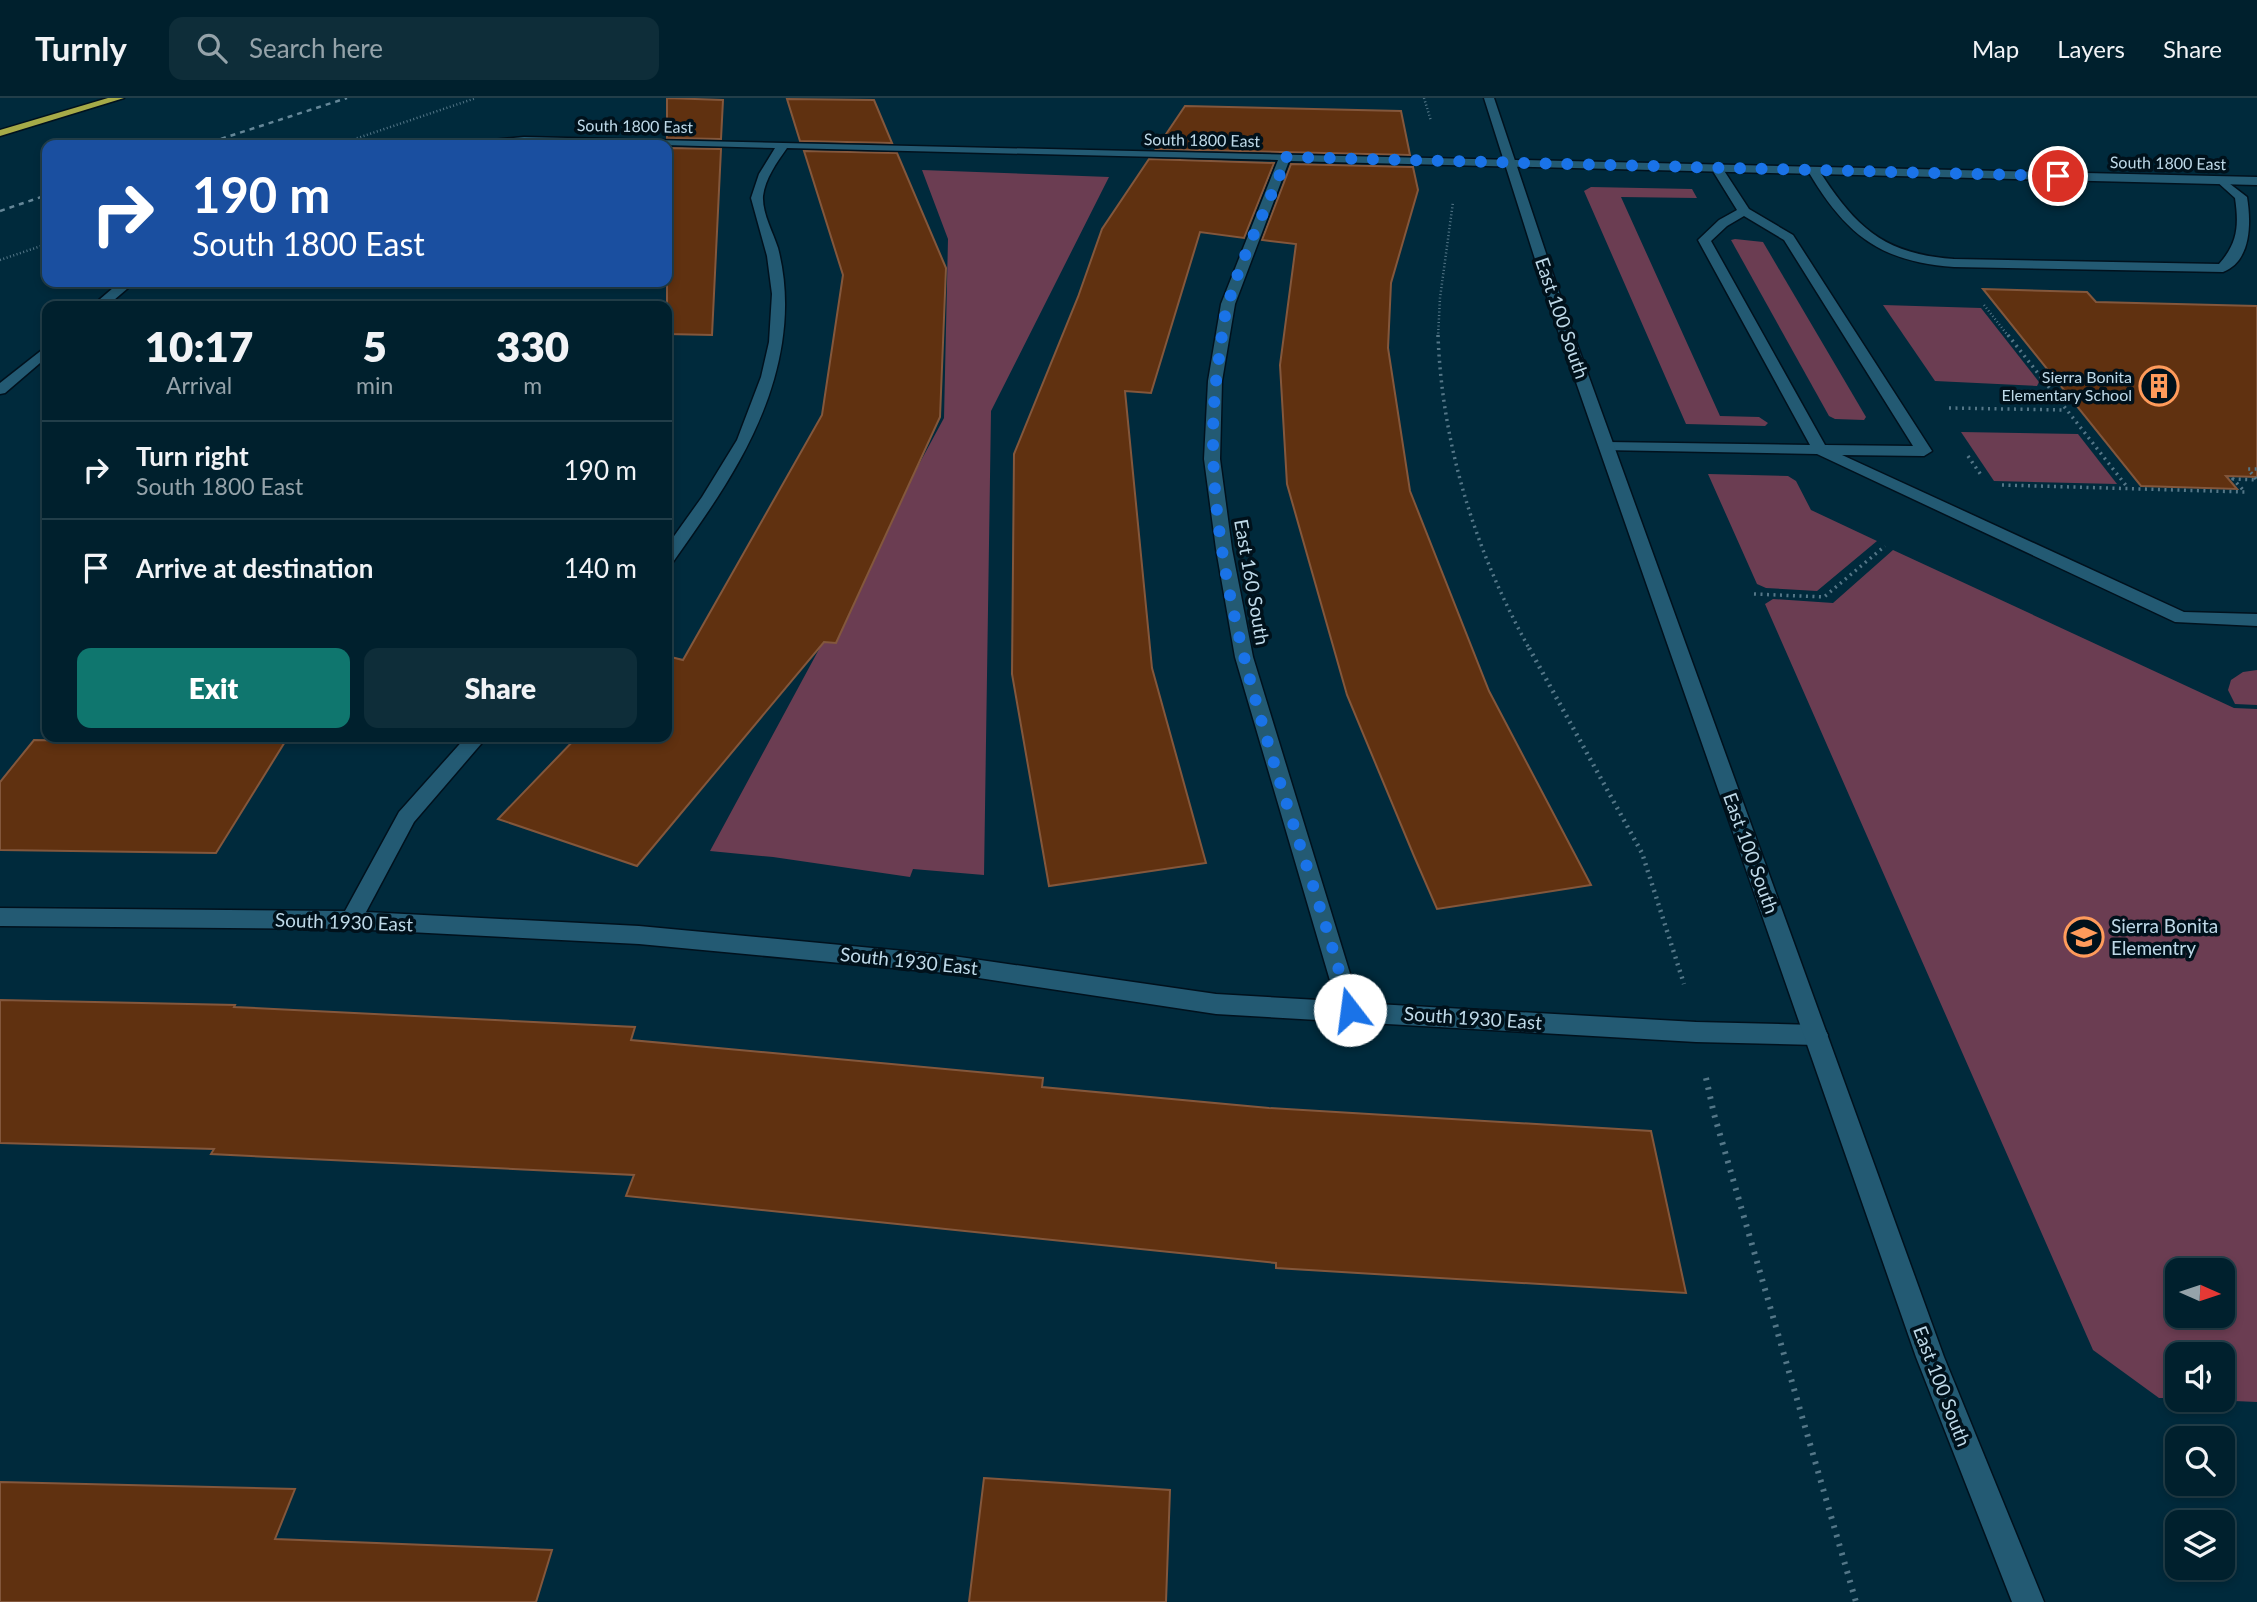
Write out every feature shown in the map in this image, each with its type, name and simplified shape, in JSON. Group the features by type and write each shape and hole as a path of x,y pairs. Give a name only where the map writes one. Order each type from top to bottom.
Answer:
{"highway":[{"path":"0,133 119,98"}],"street":[{"name":"East 100 South","path":"1489,98 1561,319 1930,1357 2028,1602"},
{"name":"South 1800 East","path":"672,143 2257,181"},
{"path":"672,551 729,472 754,421 772,374 780,301 774,258 757,195 783,145"},
{"name":"East 160 South","path":"1284,157 1281,172 1228,304 1215,381 1212,459 1224,549 1244,657 1350,1010"},
{"path":"1606,447 1924,451 1789,238 1744,211 1717,168"},
{"path":"1814,171 1832,200 1867,238 1888,250 1930,261 2223,268 2237,253 2246,227 2241,197 2221,180"},
{"path":"1744,211 1723,223 1704,240 1820,450 2181,618 2257,620"},
{"path":"105,301 122,287"},
{"path":"0,390 42,354"},
{"path":"351,920 406,817 473,742"},
{"name":"South 1930 East","path":"0,917 351,920 639,935 946,964 1216,1004 1696,1032 1816,1035"}],"path":[{"path":"352,140 476,98"},
{"path":"1454,190 1438,327 1439,364 1450,441 1464,493 1491,572 1509,612 1642,853 1673,944"},
{"path":"0,260 42,246"},
{"path":"1979,298 2128,489"},
{"path":"1947,408 2067,410"},
{"path":"1964,452 1987,485"},
{"path":"2257,469 2248,468 2257,480"},
{"path":"2000,485 2245,492 2233,478 2257,480"},
{"path":"1754,594 1824,597 1885,546"},
{"path":"1714,1114 1856,1602"}],"shaded area":[{"path":"922,170 1109,177 991,411 984,875 913,869 910,877 773,857 710,851 944,418 948,239"},
{"path":"1591,187 1692,189 1697,198 1621,197 1720,416 1759,417 1768,423 1765,426 1686,424 1584,191"},
{"path":"1731,240 1763,242 1866,417 1864,420 1835,419 1829,416"},
{"path":"1883,305 1981,308 2039,382 2037,386 1935,381"},
{"path":"1961,432 2078,434 2117,484 1994,481"},
{"path":"1708,474 1788,476 1796,481 1811,510 1877,541 1817,591 1766,588 1757,584"},
{"path":"1893,550 2234,708 2257,709 2257,1402 2235,1401 2235,1342 2165,1342 2165,1398 2159,1398 2093,1350 1765,604 1773,599 1833,603"},
{"path":"2257,670 2257,705 2235,704 2228,690 2231,680 2243,672"}],"building":[{"path":"667,98 723,100 721,139 667,138"},
{"path":"787,99 874,100 892,143 800,141"},
{"path":"1185,106 1401,111 1410,155 1156,149"},
{"path":"672,148 721,149 712,335 672,334 672,301 667,301 667,287 672,287"},
{"path":"804,151 897,153 946,268 940,417 836,643 824,642 637,866 498,819 572,742 672,742 672,657 683,660 822,415 843,275"},
{"path":"1149,159 1274,163 1244,238 1200,232 1151,393 1125,391 1152,668 1206,863 1049,886 1012,674 1014,454 1078,297 1102,229"},
{"path":"1291,164 1413,167 1418,190 1391,283 1388,348 1410,491 1489,691 1591,885 1437,909 1347,695 1287,484 1280,365 1296,244 1262,240"},
{"name":"Sierra Bonita Elementary School","path":"1983,289 2087,292 2096,302 2257,306 2257,477 2226,476 2237,489 2141,486"},
{"path":"34,740 285,742 216,853 0,850 0,782"},
{"path":"0,1000 235,1005 234,1007 635,1027 631,1040 1043,1078 1042,1087 1269,1108 1651,1131 1686,1293 1276,1268 1276,1263 626,1196 634,1175 211,1154 214,1149 0,1143"},
{"path":"984,1478 1170,1490 1166,1602 969,1602"},
{"path":"0,1482 295,1489 275,1539 552,1550 536,1602 0,1602"}],"railway":[{"path":"217,140 347,98"},
{"path":"0,211 42,197"}],"place":[{"name":"Sierra Bonita Elementary School","path":"2159,386"},
{"name":"Sierra Bonita Elementry","path":"2084,937"}],"route":[{"path":"1350,1010 1337,959 1244,657 1224,549 1212,459 1215,381 1228,304 1281,172 1284,157 2058,176"}]}
